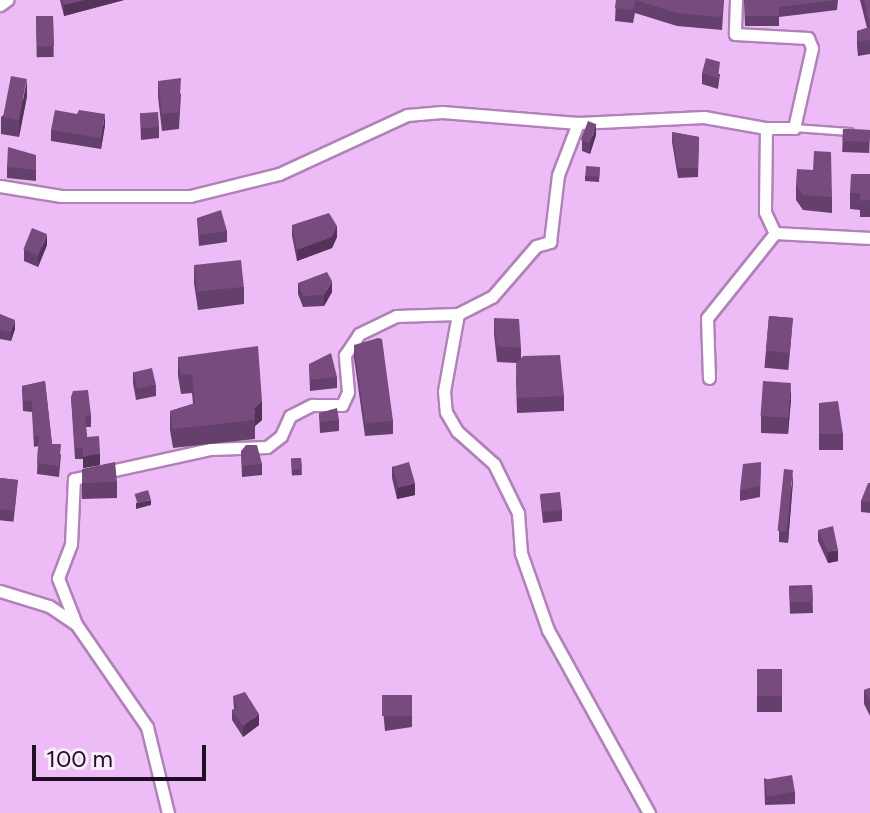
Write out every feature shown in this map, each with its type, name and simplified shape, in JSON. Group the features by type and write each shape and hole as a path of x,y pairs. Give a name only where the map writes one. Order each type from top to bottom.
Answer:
{"street":[{"path":"0,5 7,0"},
{"path":"0,186 61,196 190,196 279,174 407,115 461,112 578,123 704,117 766,128 794,128 812,48 808,38 735,34 736,0"},
{"path":"168,813 147,727 76,624 58,578 71,544 74,479 211,449 274,444 290,416 312,405 342,405 346,400 345,355 359,334 396,316 458,314 492,297 536,246 550,242 558,175 578,123"},
{"path":"766,128 765,212 775,233"},
{"path":"775,233 870,238"},
{"path":"709,378 707,318 775,233"},
{"path":"458,314 444,391 446,412 457,431 494,464 518,513 521,553 548,630 649,813"},
{"path":"0,591 49,606 76,624"}],"lane":[{"path":"794,128 858,131"}],"building":[{"path":"62,0 84,0 64,5"},
{"path":"616,0 635,0 633,10 615,8"},
{"path":"635,0 723,0 722,17 677,13"},
{"path":"745,0 837,0 779,7 779,16 745,16"},
{"path":"864,0 870,0 870,27"},
{"path":"53,16 54,46 37,47 36,17"},
{"path":"870,27 870,40 858,42 857,31"},
{"path":"706,58 720,62 718,78 702,73"},
{"path":"11,76 27,79 19,120 3,117"},
{"path":"181,78 179,112 162,114 158,81"},
{"path":"55,110 105,114 101,138 51,130"},
{"path":"158,112 159,127 141,128 140,113"},
{"path":"588,121 596,124 589,143 581,140"},
{"path":"843,129 870,130 870,142 843,141"},
{"path":"672,132 699,137 698,168 678,168"},
{"path":"8,147 36,155 36,170 7,167"},
{"path":"814,151 831,152 832,197 803,195 796,185 797,169 813,170"},
{"path":"586,166 600,167 599,177 585,176"},
{"path":"851,174 870,174 870,200 860,201 860,193 850,193"},
{"path":"221,210 227,231 199,235 197,218"},
{"path":"329,213 337,226 332,237 297,250 292,225"},
{"path":"32,228 47,234 38,255 23,249"},
{"path":"241,260 244,287 197,292 194,265"},
{"path":"327,272 332,281 324,295 303,296 298,283"},
{"path":"0,314 15,320 11,332 0,330"},
{"path":"769,316 793,318 790,353 766,351"},
{"path":"494,318 519,319 521,348 497,346"},
{"path":"382,339 393,421 365,423 354,345"},
{"path":"258,346 262,401 254,408 255,420 173,429 170,411 195,403 192,374 181,375 178,357"},
{"path":"331,353 337,377 310,380 309,364"},
{"path":"560,355 564,396 517,398 516,364 523,356"},
{"path":"152,368 156,385 137,389 133,372"},
{"path":"45,381 52,444 61,444 59,466 37,463 39,435 34,436 32,401 23,400 22,386"},
{"path":"763,381 791,383 788,418 761,416"},
{"path":"88,390 91,415 85,416 87,437 99,436 100,453 83,457 83,448 75,448 71,397 73,391"},
{"path":"838,401 843,434 819,434 819,403"},
{"path":"337,408 339,420 320,422 319,413"},
{"path":"246,445 257,445 262,464 242,466 241,451"},
{"path":"301,458 302,469 292,470 291,459"},
{"path":"115,462 117,482 82,483 82,469"},
{"path":"409,462 415,483 399,488 393,467"},
{"path":"761,462 760,486 740,490 743,464"},
{"path":"784,469 793,470 786,532 778,531"},
{"path":"0,478 18,480 15,511 0,509"},
{"path":"868,483 870,502 861,501"},
{"path":"148,490 151,500 138,504 135,494"},
{"path":"560,492 562,510 542,512 540,494"},
{"path":"833,526 838,550 828,552 818,530"},
{"path":"812,585 813,602 790,602 789,588"},
{"path":"757,669 782,669 782,696 757,696"},
{"path":"870,688 870,702 864,690"},
{"path":"245,692 259,714 243,726 232,710 237,707 233,696"},
{"path":"382,695 412,695 412,716 382,716"},
{"path":"792,775 795,792 767,797 764,780"}]}
